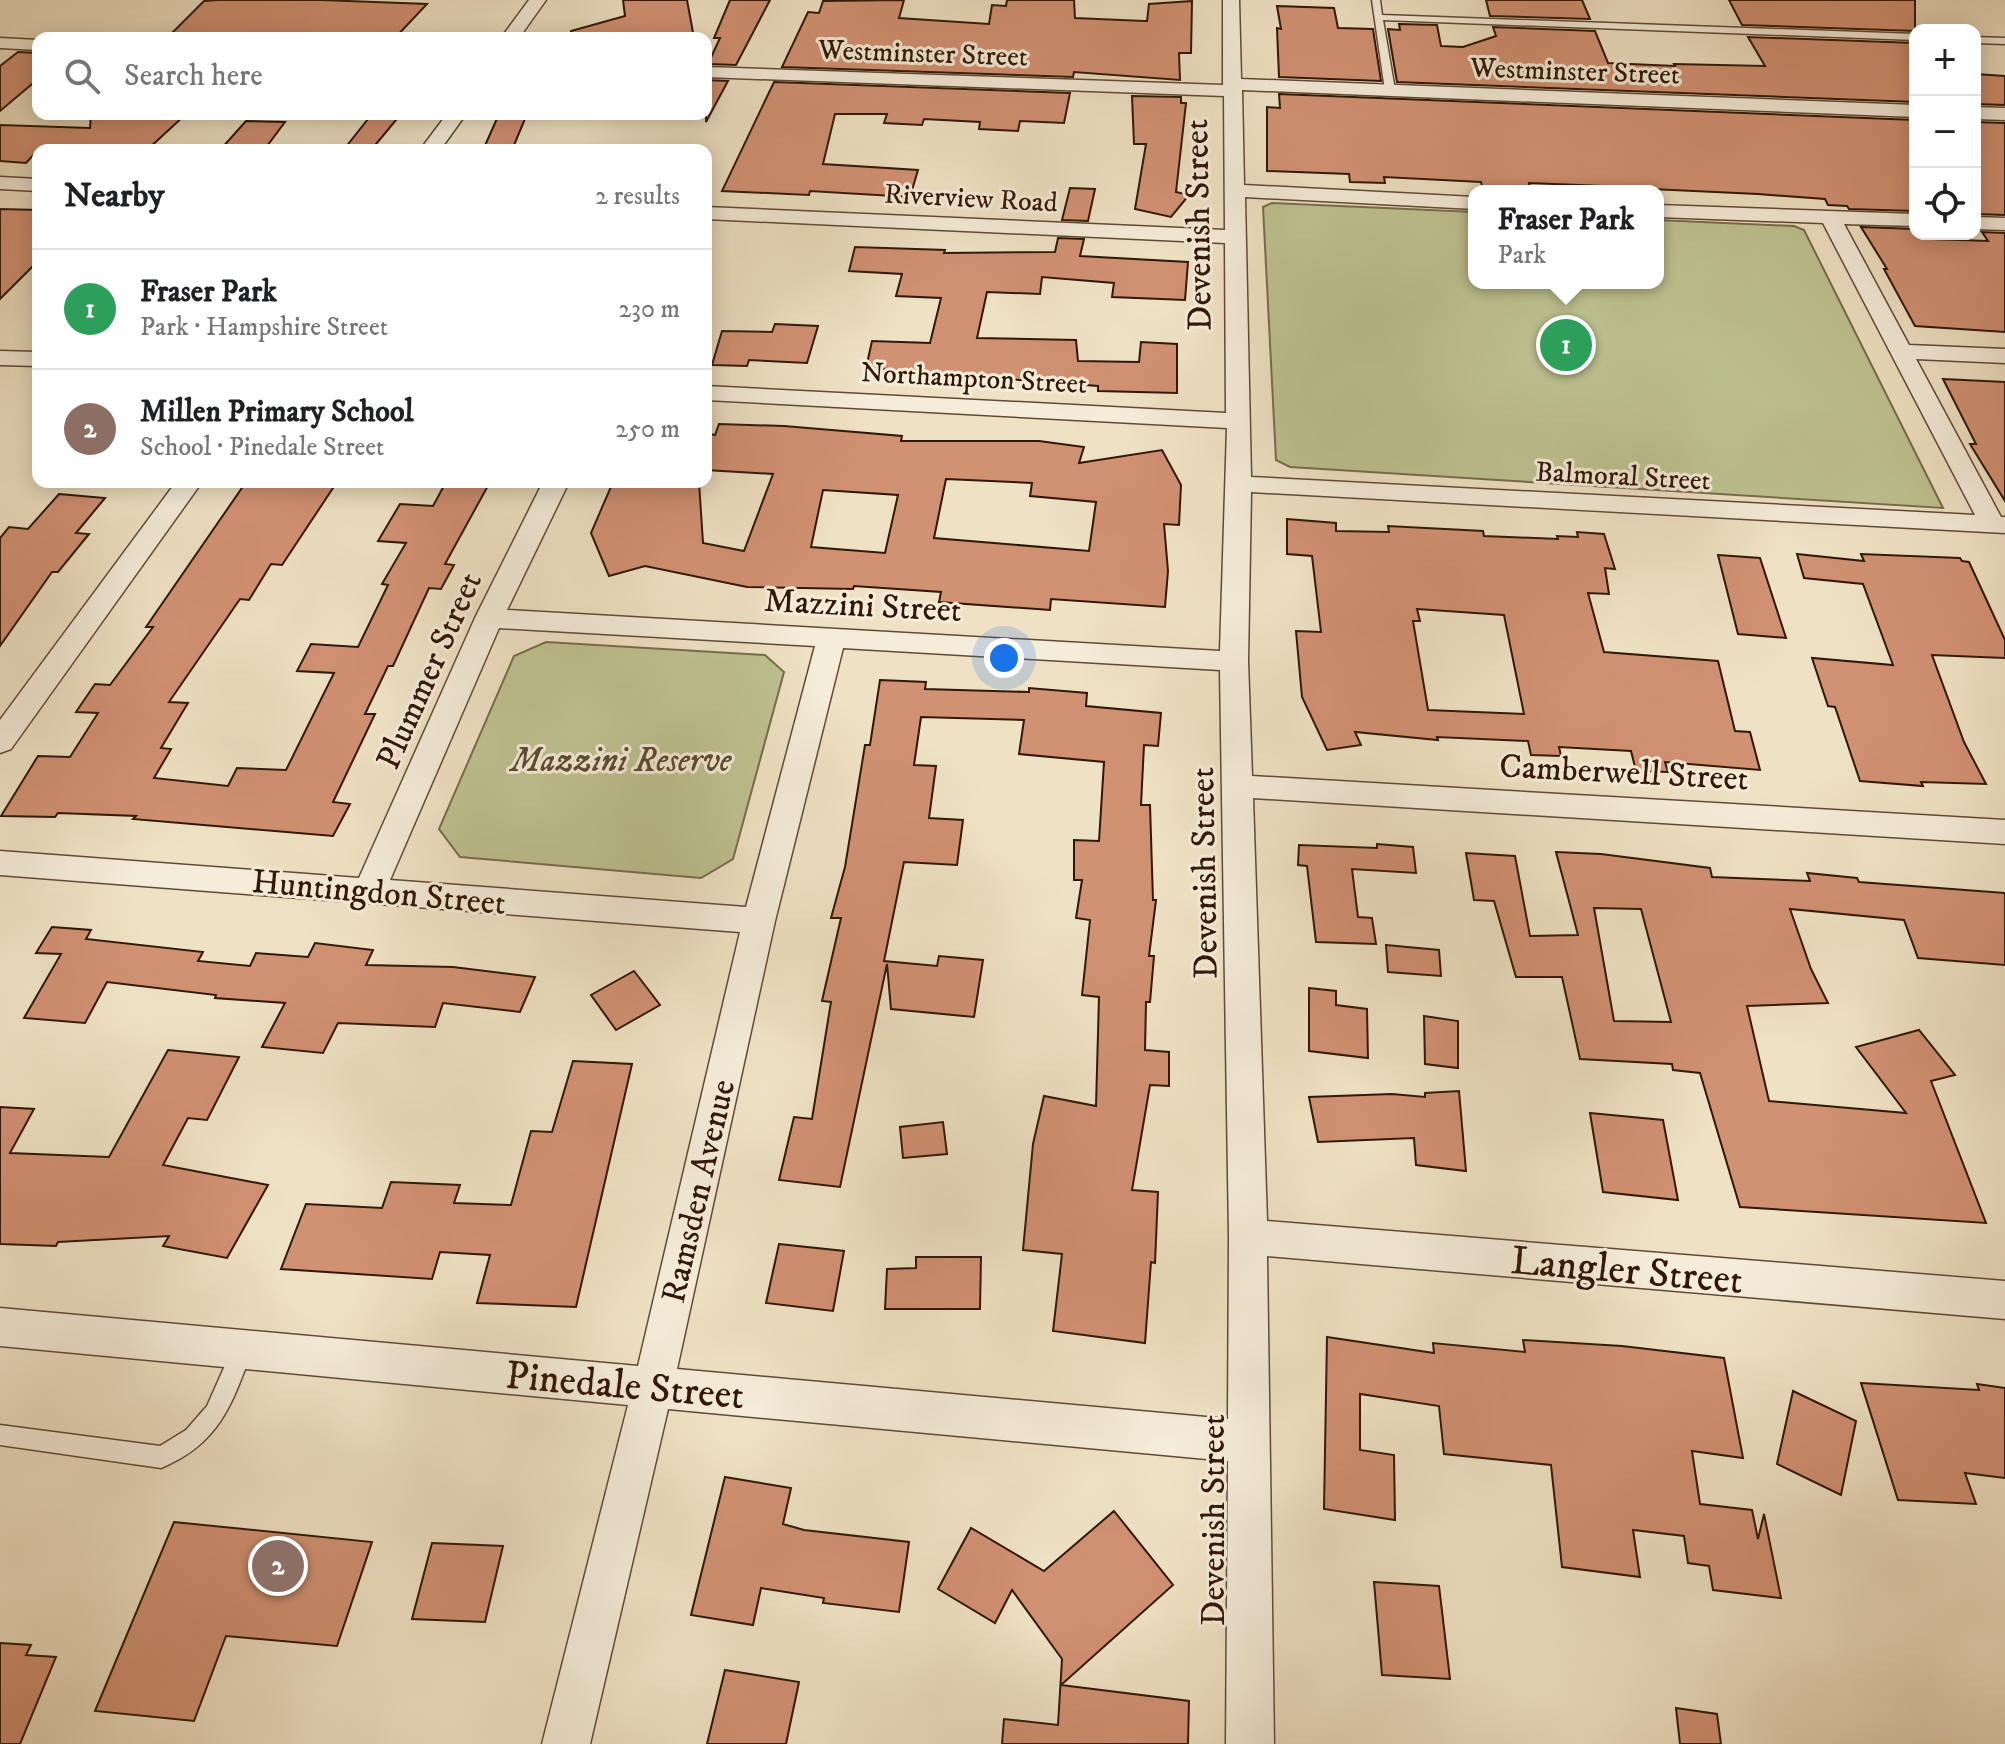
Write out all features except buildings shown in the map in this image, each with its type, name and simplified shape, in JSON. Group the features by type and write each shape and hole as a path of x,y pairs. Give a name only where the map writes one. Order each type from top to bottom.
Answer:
{"street":[{"path":"514,32 538,0"},
{"name":"Devenish Street","path":"1231,0 1239,421 1234,661 1248,1237 1250,1744"},
{"path":"0,43 32,45"},
{"name":"Westminster Street","path":"712,72 1390,90 1909,111"},
{"path":"1981,113 2005,114"},
{"path":"434,144 452,120"},
{"path":"0,183 32,185"},
{"path":"1235,190 1468,203"},
{"path":"1664,211 1909,220"},
{"name":"Riverview Road","path":"712,213 1234,237"},
{"path":"1830,217 1998,524"},
{"path":"1981,223 2005,224"},
{"path":"1901,351 2005,356"},
{"path":"0,358 32,359"},
{"name":"Northampton Street","path":"712,393 1239,421"},
{"name":"Balmoral Street","path":"1238,484 1998,524"},
{"path":"0,742 185,488"},
{"name":"Plummer Street","path":"370,890 489,618 553,488"},
{"name":"Mazzini Street","path":"489,618 1234,661"},
{"name":"Ramsden Avenue","path":"566,1744 653,1385 759,921 831,638"},
{"name":"Camberwell Street","path":"1239,786 2005,832"},
{"name":"Huntingdon Street","path":"0,863 759,921"},
{"name":"Langler Street","path":"1248,1237 2005,1300"},
{"name":"Pinedale Street","path":"0,1327 1250,1442"}],"lane":[{"path":"1376,0 1390,90"},
{"path":"1379,17 1909,37"},
{"path":"1981,40 2005,41"},
{"path":"0,1435 161,1457 185,1447 204,1431 220,1405 242,1350"}],"green space":[{"path":"1272,203 1468,212 1468,289 1664,289 1664,220 1794,226 1804,230 1943,508 1290,467 1276,460 1263,207"},
{"name":"Mazzini Reserve","path":"546,642 765,655 784,672 733,859 701,878 460,857 439,829 514,656"}],"place":[{"name":"Fraser Park","path":"1566,345"},
{"name":"Millen Primary School","path":"278,1566"}]}
